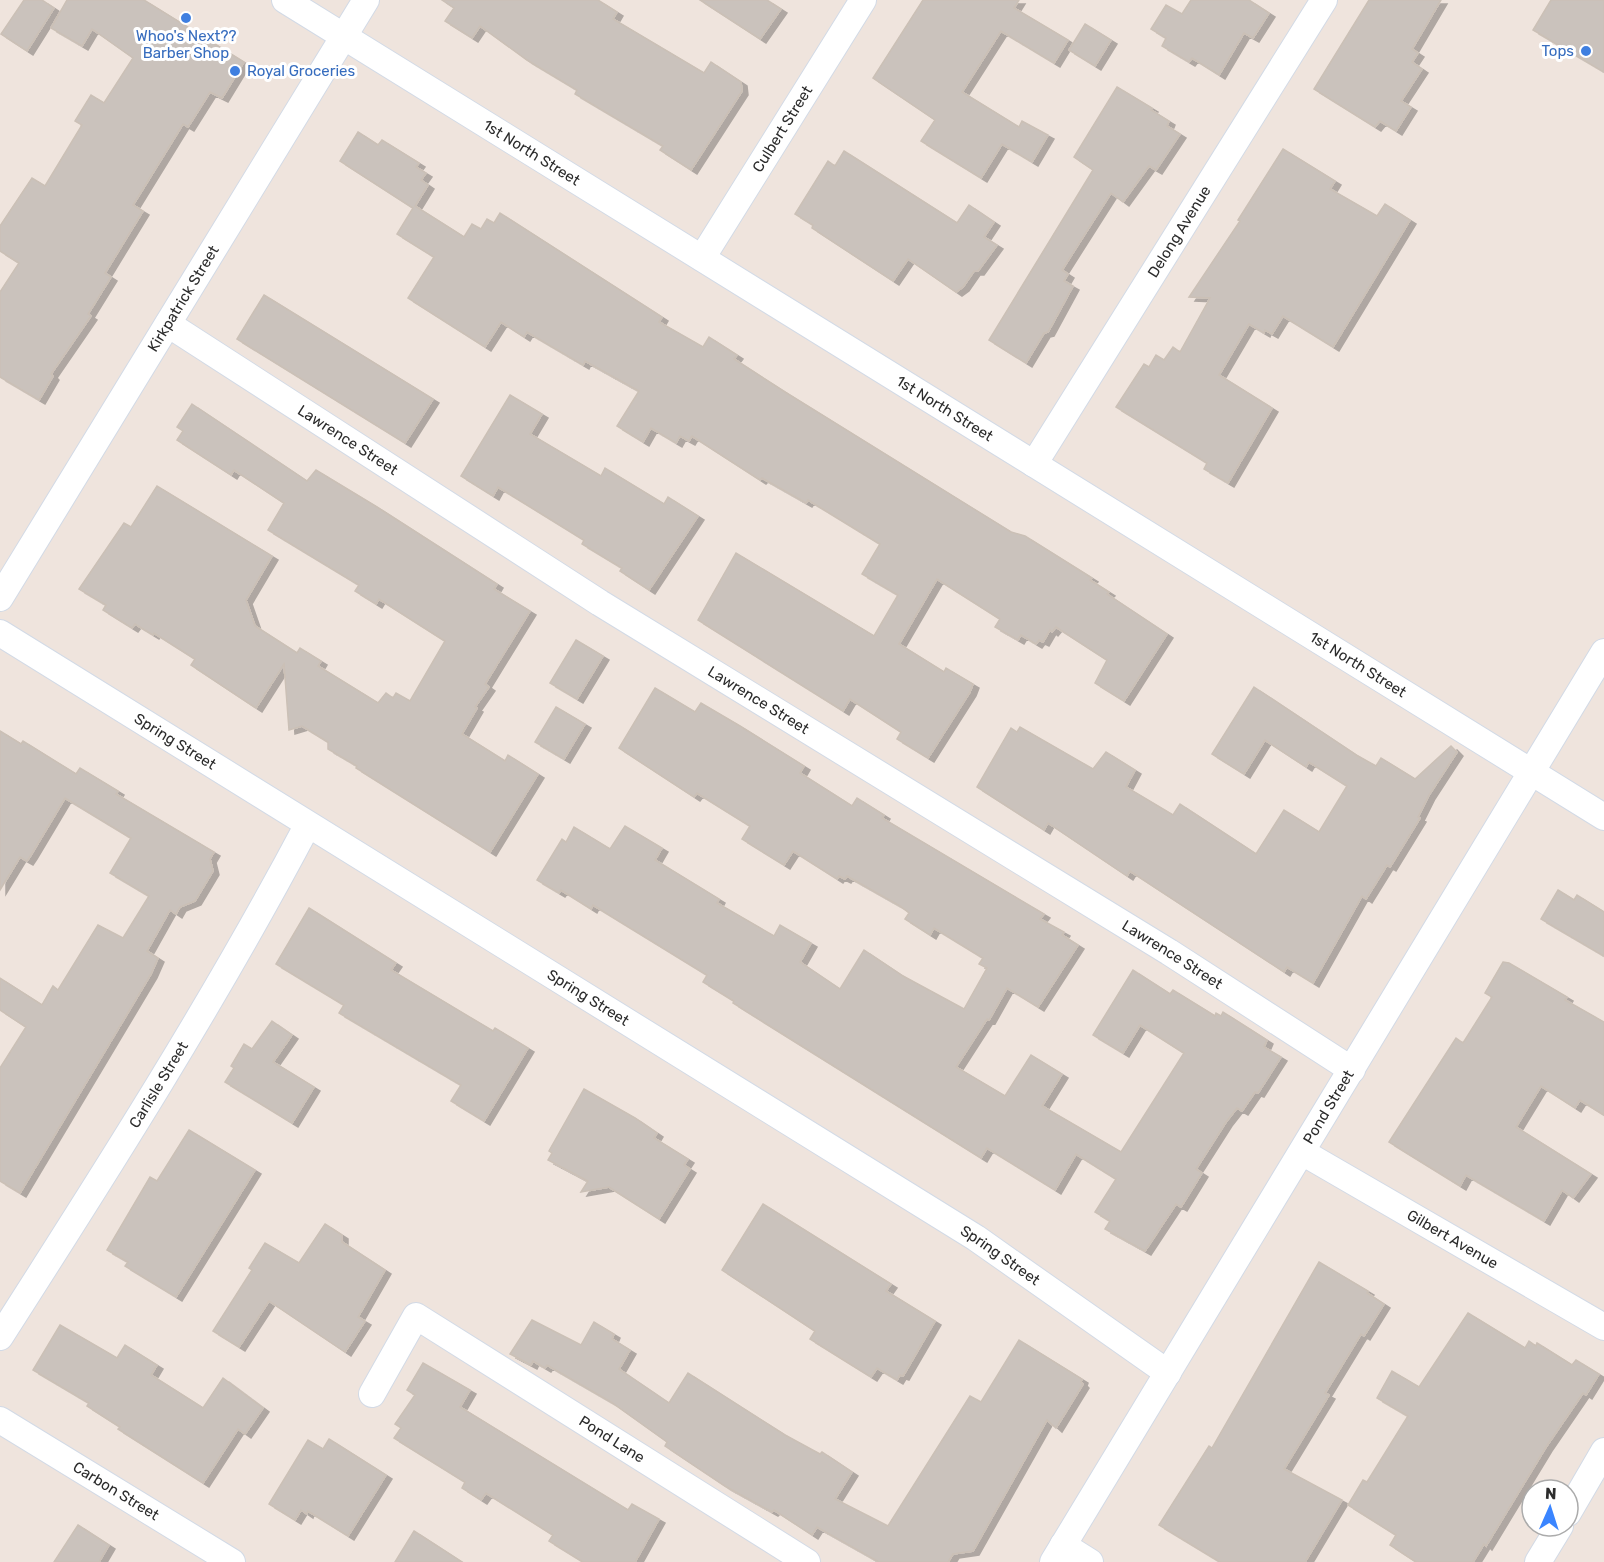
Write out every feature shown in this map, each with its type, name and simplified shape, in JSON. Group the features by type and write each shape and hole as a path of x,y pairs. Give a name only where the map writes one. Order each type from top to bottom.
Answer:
{"street":[{"name":"1st North Street","path":"285,0 1604,817"},
{"name":"Kirkpatrick Street","path":"0,598 366,0"},
{"name":"Culbert Street","path":"702,258 863,0"},
{"name":"Delong Avenue","path":"1034,464 1324,0"},
{"name":"Lawrence Street","path":"168,324 600,603 1169,952 1352,1070"},
{"name":"Spring Street","path":"0,633 307,826 976,1238 1168,1373"},
{"name":"Pond Street","path":"1058,1554 1604,652"},
{"name":"Carlisle Street","path":"0,1337 125,1143 260,914 307,826"},
{"name":"Gilbert Avenue","path":"1302,1152 1604,1328"},
{"name":"Pond Lane","path":"372,1394 416,1316 807,1562"},
{"name":"Carbon Street","path":"0,1420 232,1562"},
{"path":"1580,1493 1604,1452"},
{"path":"1538,1562 1553,1538"},
{"path":"1058,1554 1090,1562"}],"building":[{"path":"24,0 42,0 54,8 27,51 1,34"},
{"path":"67,0 144,0 244,62 222,98 210,92 188,127 183,124 133,205 143,211 105,273 111,277 88,314 91,316 51,374 53,376 39,400 0,377 0,292 19,263 0,251 0,226 32,178 45,186 82,125 75,121 91,95 104,103 133,58 92,29 82,46 51,28"},
{"path":"442,0 598,0 617,12 613,19 704,73 711,62 741,82 742,91 691,170 660,150 663,146 575,94 577,90 527,60 480,26 472,38 445,21 454,8"},
{"path":"700,0 767,0 781,9 760,39"},
{"path":"923,0 1019,0 1014,8 1068,40 1054,63 1001,31 962,92 1019,127 1022,121 1048,135 1032,162 1002,144 981,178 921,141 935,120 873,78"},
{"path":"1191,0 1249,0 1269,13 1253,38 1244,33 1219,75 1192,58 1189,62 1162,46 1166,38 1151,29 1166,5 1182,14"},
{"path":"1369,0 1441,0 1412,49 1418,53 1412,62 1422,69 1401,101 1411,107 1396,131 1380,121 1375,127 1314,89"},
{"name":"Tops","path":"1551,0 1604,0 1604,72 1533,30"},
{"path":"1085,24 1111,40 1095,66 1069,50"},
{"path":"1117,87 1152,108 1151,110 1169,121 1167,126 1180,134 1156,170 1149,166 1123,202 1111,193 1062,270 1068,274 1064,281 1073,286 1048,332 1044,333 1026,363 989,340 1093,170 1074,157"},
{"path":"358,132 378,145 382,140 419,163 416,167 426,173 421,180 428,185 415,206 464,237 472,224 481,229 487,219 494,223 500,213 662,317 659,322 703,347 709,337 737,355 734,359 785,392 1011,532 1025,536 1092,578 1090,580 1109,592 1107,594 1167,634 1124,701 1095,683 1107,660 1056,627 1052,632 1050,630 1043,642 1039,640 1036,644 1021,635 1018,640 995,627 1000,619 937,579 899,644 944,672 946,668 973,684 928,758 897,739 901,732 850,699 843,711 698,620 736,553 874,636 898,595 862,574 880,544 808,500 806,503 762,478 760,480 692,436 689,441 680,436 676,443 651,428 643,442 617,426 639,391 585,361 583,365 527,332 524,337 501,322 485,347 408,298 434,257 397,234 413,208 340,161"},
{"path":"1283,149 1335,181 1330,189 1377,216 1385,204 1410,220 1333,347 1283,316 1272,334 1265,330 1264,333 1249,324 1219,375 1272,408 1228,483 1204,469 1207,463 1116,407 1144,364 1149,367 1156,355 1164,360 1173,347 1180,352 1210,298 1189,297 1240,221 1238,220"},
{"path":"844,151 957,223 969,205 994,222 984,237 997,245 963,287 956,292 908,259 893,281 812,228 813,225 795,214 828,161 835,166"},
{"path":"264,295 433,399 405,443 237,339"},
{"path":"510,395 542,414 530,434 601,476 605,468 664,504 668,497 698,516 649,590 620,571 622,568 582,544 584,540 498,487 493,496 461,476"},
{"path":"192,404 307,481 316,470 377,507 497,584 494,589 530,611 485,684 489,687 475,707 477,708 462,734 505,761 508,755 538,774 490,852 356,768 357,766 328,749 328,742 302,726 289,730 284,664 256,708 191,665 195,659 154,633 153,635 135,624 132,628 103,610 106,605 79,589 124,523 131,527 157,486 272,556 246,600 255,626 297,653 300,648 321,661 318,666 378,703 386,693 393,698 396,693 410,701 445,641 379,599 376,604 355,591 359,585 268,530 284,503 234,470 231,475 177,440 183,431 177,427"},
{"path":"576,640 603,656 577,699 550,683"},
{"path":"1254,687 1358,756 1376,766 1381,758 1415,779 1451,746 1457,752 1429,795 1418,817 1420,818 1390,867 1387,865 1366,899 1362,896 1313,983 1287,967 1284,972 1130,871 1127,876 1048,823 1044,830 977,787 1011,728 1017,732 1020,727 1093,769 1106,752 1135,770 1126,787 1173,815 1180,804 1256,854 1284,810 1319,832 1347,786 1309,762 1306,767 1265,740 1244,774 1212,754"},
{"path":"655,688 695,712 701,703 740,726 804,766 800,773 852,806 857,798 884,815 882,818 1044,914 1040,919 1064,932 1062,935 1078,945 1038,1007 1007,988 989,1020 987,1019 956,1067 1005,1096 1031,1055 1062,1074 1042,1106 1121,1152 1184,1053 1140,1025 1123,1053 1093,1035 1133,970 1170,994 1173,990 1215,1016 1216,1013 1221,1016 1223,1012 1267,1040 1264,1047 1281,1057 1258,1093 1255,1092 1242,1111 1237,1108 1226,1122 1196,1169 1202,1173 1181,1207 1176,1204 1145,1251 1105,1229 1110,1221 1095,1212 1116,1179 1076,1154 1055,1190 987,1148 981,1158 733,1003 734,1001 703,982 707,975 593,905 591,909 561,890 559,893 537,880 562,839 566,842 574,827 610,849 625,826 662,848 655,860 719,899 717,903 774,936 780,925 811,943 800,962 840,989 864,950 903,976 964,1009 987,968 979,964 983,958 934,928 930,935 905,919 909,913 900,906 847,876 845,879 839,876 837,879 793,851 784,865 742,839 750,826 697,793 694,797 619,748"},
{"path":"556,707 585,724 564,759 535,742"},
{"path":"0,731 21,744 23,741 76,774 80,768 118,791 116,794 214,852 210,859 213,871 195,901 180,907 176,914 170,910 147,951 158,958 151,974 20,1193 0,1181 0,1068 26,1027 0,1010 0,978 42,1005 53,986 58,990 98,925 123,938 149,896 110,873 131,838 65,798 27,861 20,857 0,890"},
{"path":"1558,890 1574,900 1577,895 1604,912 1604,956 1541,919"},
{"path":"309,908 396,963 391,970 493,1031 495,1028 528,1048 484,1121 451,1101 461,1085 339,1013 344,1005 276,964"},
{"path":"1503,962 1509,963 1567,997 1565,1000 1604,1022 1604,1115 1580,1100 1575,1108 1541,1086 1516,1127 1591,1174 1573,1198 1562,1190 1544,1221 1466,1175 1460,1186 1389,1142 1456,1038 1463,1043 1492,997 1485,993"},
{"path":"272,1021 292,1035 273,1062 314,1087 292,1123 225,1082 244,1044 252,1049"},
{"path":"584,1089 635,1118 657,1133 654,1138 688,1159 684,1165 690,1169 659,1219 609,1187 581,1192 588,1181 548,1160 552,1153 549,1151"},
{"path":"189,1130 255,1170 176,1297 125,1266 128,1262 107,1250 150,1177 157,1181"},
{"path":"763,1204 891,1284 886,1291 935,1321 903,1376 900,1375 897,1380 877,1368 871,1377 810,1339 815,1331 722,1270"},
{"path":"325,1224 342,1235 342,1242 385,1270 358,1317 365,1321 345,1352 269,1301 239,1347 213,1331 252,1270 249,1268 265,1243 299,1263"},
{"path":"1319,1262 1368,1291 1367,1293 1384,1304 1364,1336 1361,1334 1325,1393 1329,1395 1284,1469 1342,1500 1305,1562 1220,1562 1159,1525 1209,1446 1212,1448"},
{"path":"1468,1313 1525,1348 1529,1341 1536,1346 1537,1343 1572,1365 1576,1360 1599,1374 1586,1395 1583,1393 1527,1478 1520,1478 1520,1490 1486,1546 1484,1544 1473,1562 1416,1562 1390,1545 1396,1535 1348,1505 1363,1480 1367,1482 1408,1416 1377,1398 1392,1371 1419,1387"},
{"path":"532,1320 581,1345 594,1322 614,1334 612,1339 630,1350 619,1369 669,1403 688,1373 785,1435 820,1454 822,1452 852,1472 835,1499 888,1526 970,1396 981,1402 1019,1340 1082,1379 1083,1384 1056,1428 1047,1420 973,1551 953,1554 948,1562 879,1562 817,1527 812,1535 774,1510 772,1512 725,1486 665,1446 667,1442 611,1402 547,1365 545,1368 533,1361 531,1365 510,1354"},
{"path":"60,1325 117,1358 125,1345 157,1365 151,1375 203,1408 223,1378 263,1408 245,1434 238,1429 203,1483 118,1429 120,1427 87,1406 89,1403 33,1370"},
{"path":"423,1363 470,1390 460,1407 628,1510 632,1504 659,1519 635,1562 583,1562 549,1541 553,1535 486,1493 481,1500 462,1488 465,1482 394,1438 401,1428 395,1424 415,1395 407,1390"},
{"path":"329,1439 386,1475 348,1536 308,1511 307,1514 301,1510 295,1520 269,1504 308,1440 323,1449"},
{"path":"78,1525 109,1545 99,1562 54,1562"},
{"path":"414,1531 462,1562 395,1562"}],"place":[{"name":"Whoo's Next?? Barber Shop","path":"186,18"},
{"name":"Tops","path":"1586,51"},
{"name":"Royal Groceries","path":"235,71"}]}
